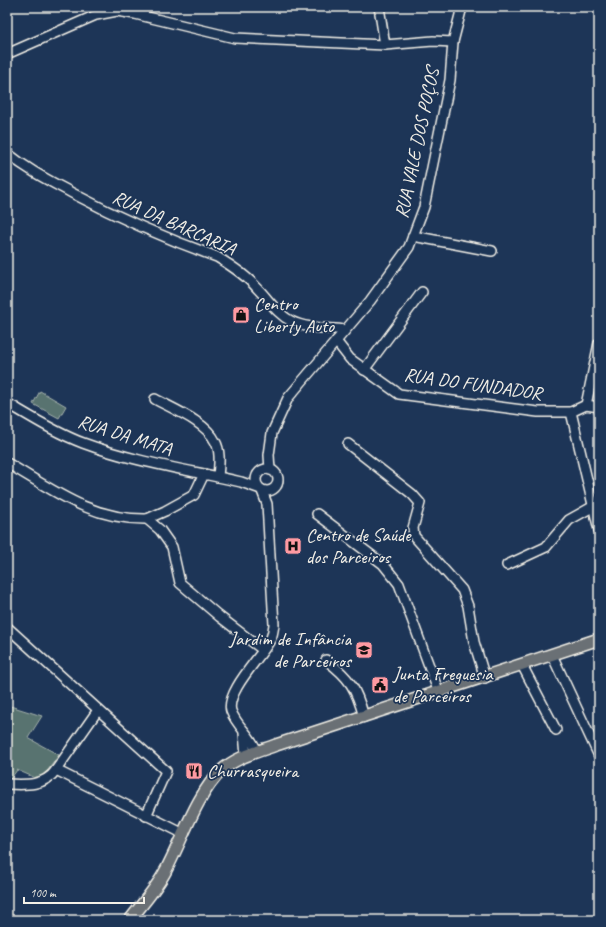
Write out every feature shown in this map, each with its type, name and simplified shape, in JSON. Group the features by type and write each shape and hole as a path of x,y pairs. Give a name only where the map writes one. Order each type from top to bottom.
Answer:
{"main road":[{"path":"130,920 162,878 198,804 215,777 230,764 257,752 485,678 599,639"}],"street":[{"path":"379,7 385,45"},
{"name":"RUA VALE DOS POÇOS","path":"263,472 269,455 276,420 288,398 390,274 409,247 424,207 450,80 453,42 462,7"},
{"path":"7,54 96,15 117,11 235,38 385,45 433,41 453,42"},
{"name":"RUA DA BARCARIA","path":"7,153 39,176 97,207 139,227 217,257 252,283 282,315 292,322 301,325 345,330"},
{"path":"413,236 492,251"},
{"path":"364,370 422,292"},
{"name":"RUA DO FUNDADOR","path":"336,340 350,359 399,394 538,412 571,412 586,405"},
{"path":"599,344 586,405 599,407"},
{"path":"155,398 209,432 216,441 219,452 218,477"},
{"name":"RUA DA MATA","path":"7,403 55,430 82,443 126,457 241,482 260,489"},
{"path":"571,412 599,530"},
{"path":"348,444 412,494 420,503 413,528 414,536 462,590 468,606 474,642 485,678"},
{"path":"7,463 37,483 93,511 130,519 146,518 165,511 194,495 204,474"},
{"path":"257,752 254,744 237,725 230,709 230,702 248,671 271,639 274,625 267,504 255,481 263,472"},
{"path":"241,482 263,472 275,473 278,478 277,484 267,504"},
{"path":"260,489 273,490"},
{"path":"507,565 546,547 569,520 594,506"},
{"path":"317,514 383,564 399,584 439,692"},
{"path":"146,518 160,530 172,547 180,583 220,617 263,650"},
{"path":"7,627 166,771 146,816"},
{"path":"552,655 599,756"},
{"path":"326,660 340,670 357,692 364,717"},
{"path":"522,665 556,730"},
{"path":"7,784 31,784 50,779 98,710"},
{"path":"244,733 246,756"},
{"path":"56,770 184,834"}],"green space":[{"path":"40,391 66,406 59,418 33,404"},
{"path":"7,705 42,716 28,738 59,755 48,770 38,779 17,770 9,781 7,780"}],"place":[{"name":"Centro Liberty Auto","path":"241,315"},
{"name":"Centro de Saúde dos Parceiros","path":"293,546"},
{"name":"Jardim de Infância de Parceiros","path":"364,650"},
{"name":"Junta Freguesia de Parceiros","path":"380,685"},
{"name":"Churrasqueira","path":"194,771"}]}
